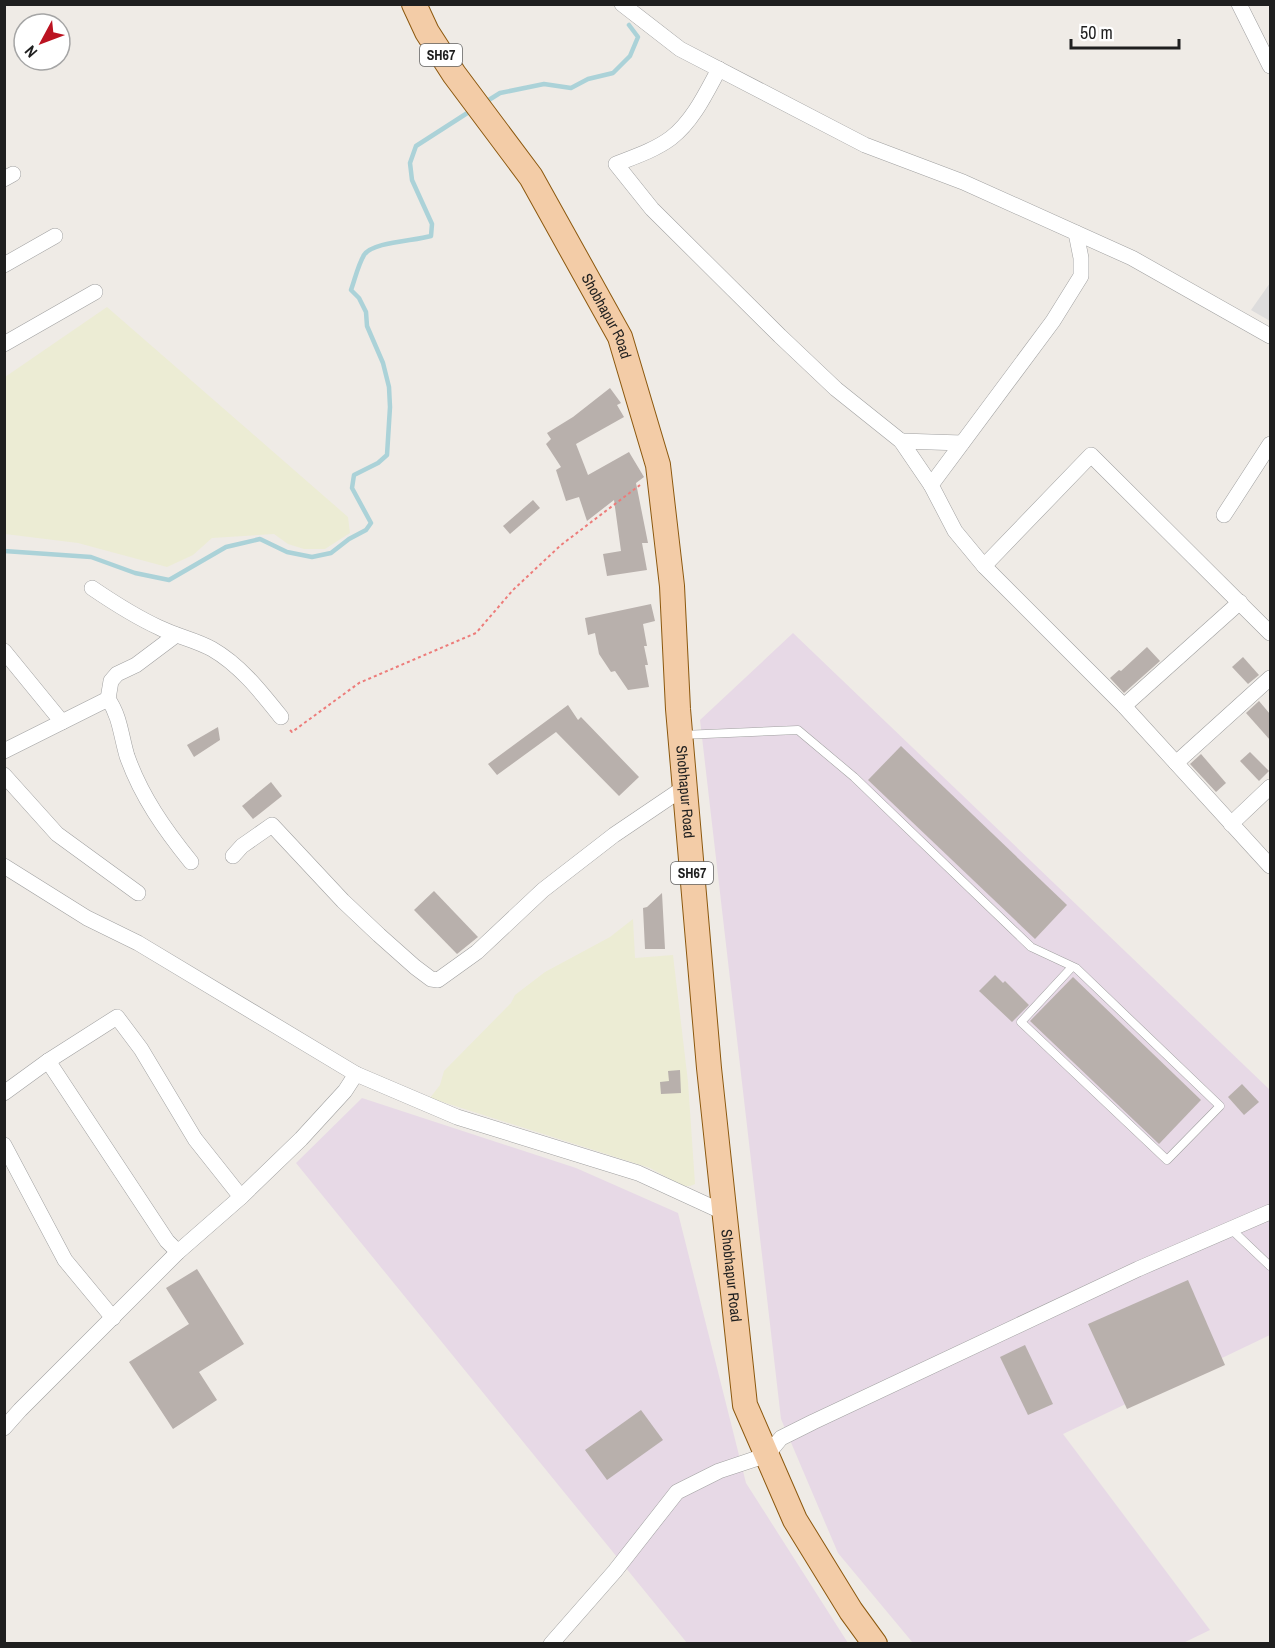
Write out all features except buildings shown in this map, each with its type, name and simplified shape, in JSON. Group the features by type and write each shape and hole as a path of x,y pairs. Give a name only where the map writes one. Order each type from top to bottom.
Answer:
{"main road":[{"name":"Shobhapur Road","path":"414,4 427,32 454,74 531,177 620,337 659,471 672,586 680,735 709,1068 745,1405 795,1520 851,1611 875,1644"}],"street":[{"path":"622,4 680,48 865,145 963,182 1132,258 1270,336"},
{"path":"1239,4 1270,66"},
{"path":"719,69 698,107 671,137 641,154 616,164 652,209 780,336 836,389 901,441 931,485 955,531 984,566 1124,706 1270,866"},
{"path":"931,485 1053,321 1081,276 1081,258 1076,233"},
{"path":"4,265 55,236"},
{"path":"4,344 95,292"},
{"path":"901,441 962,443"},
{"path":"1224,515 1270,444"},
{"path":"984,566 1091,454 1270,633"},
{"path":"92,588 128,611 176,635 211,649 234,665 255,685 280,717"},
{"path":"1124,706 1240,602"},
{"path":"176,635 136,665 117,674 111,681 108,699 116,710 128,756 150,805 164,829 191,862"},
{"path":"4,651 63,722"},
{"path":"1176,763 1270,678"},
{"path":"4,750 108,699"},
{"path":"4,776 57,834 138,893"},
{"path":"1231,824 1270,787"},
{"path":"233,856 242,846 272,825 343,901 379,935 415,967 431,979 438,980 477,952 543,890 614,835 685,788"},
{"path":"4,866 87,918 138,943 356,1074 457,1117 638,1173 725,1213"},
{"path":"4,1093 48,1061 117,1017 141,1048 195,1139 241,1197"},
{"path":"48,1061 167,1241 178,1252"},
{"path":"4,1428 178,1252 241,1197 301,1138 345,1091 356,1074"},
{"path":"4,1145 65,1260 112,1318"},
{"path":"551,1644 615,1571 677,1492 719,1471 767,1455 781,1438 1138,1269 1270,1212"}],"lane":[{"path":"680,735 798,730 854,777 1031,947 1072,967 1220,1106 1167,1160 1022,1022 1072,967"},
{"path":"1231,1228 1270,1266"}],"path":[{"path":"280,717 292,732 359,683 476,633 513,590 561,545 659,471"}],"shaded area":[{"path":"1270,283 1270,321 1251,310"},
{"path":"793,633 1270,1090 1270,1335 1063,1434 1210,1630 1181,1644 913,1643 838,1553 781,1419 700,720"},
{"path":"362,1098 576,1168 678,1213 746,1483 848,1643 687,1643 296,1163"}],"green space":[{"path":"107,307 348,517 350,533 325,549 304,549 288,544 274,534 212,538 193,555 167,567 78,543 5,534 5,377"},
{"path":"633,919 635,958 673,955 688,1082 695,1184 690,1186 685,1186 650,1168 430,1098 440,1085 444,1071 511,1003 515,995 545,972 610,937"}],"waterway":[{"path":"484,103 500,93 544,84 571,88 588,79 613,73 630,56 638,37 629,25"},
{"path":"4,551 91,557 135,573 169,580 226,547 260,539 287,552 312,557 331,553 349,539 366,530 371,523 352,488 354,475 378,463 387,455 389,387 383,363 367,326 366,312 359,298 351,290 360,263 368,251 375,247 431,236 432,224 412,180 410,163 416,146 472,110"}]}
